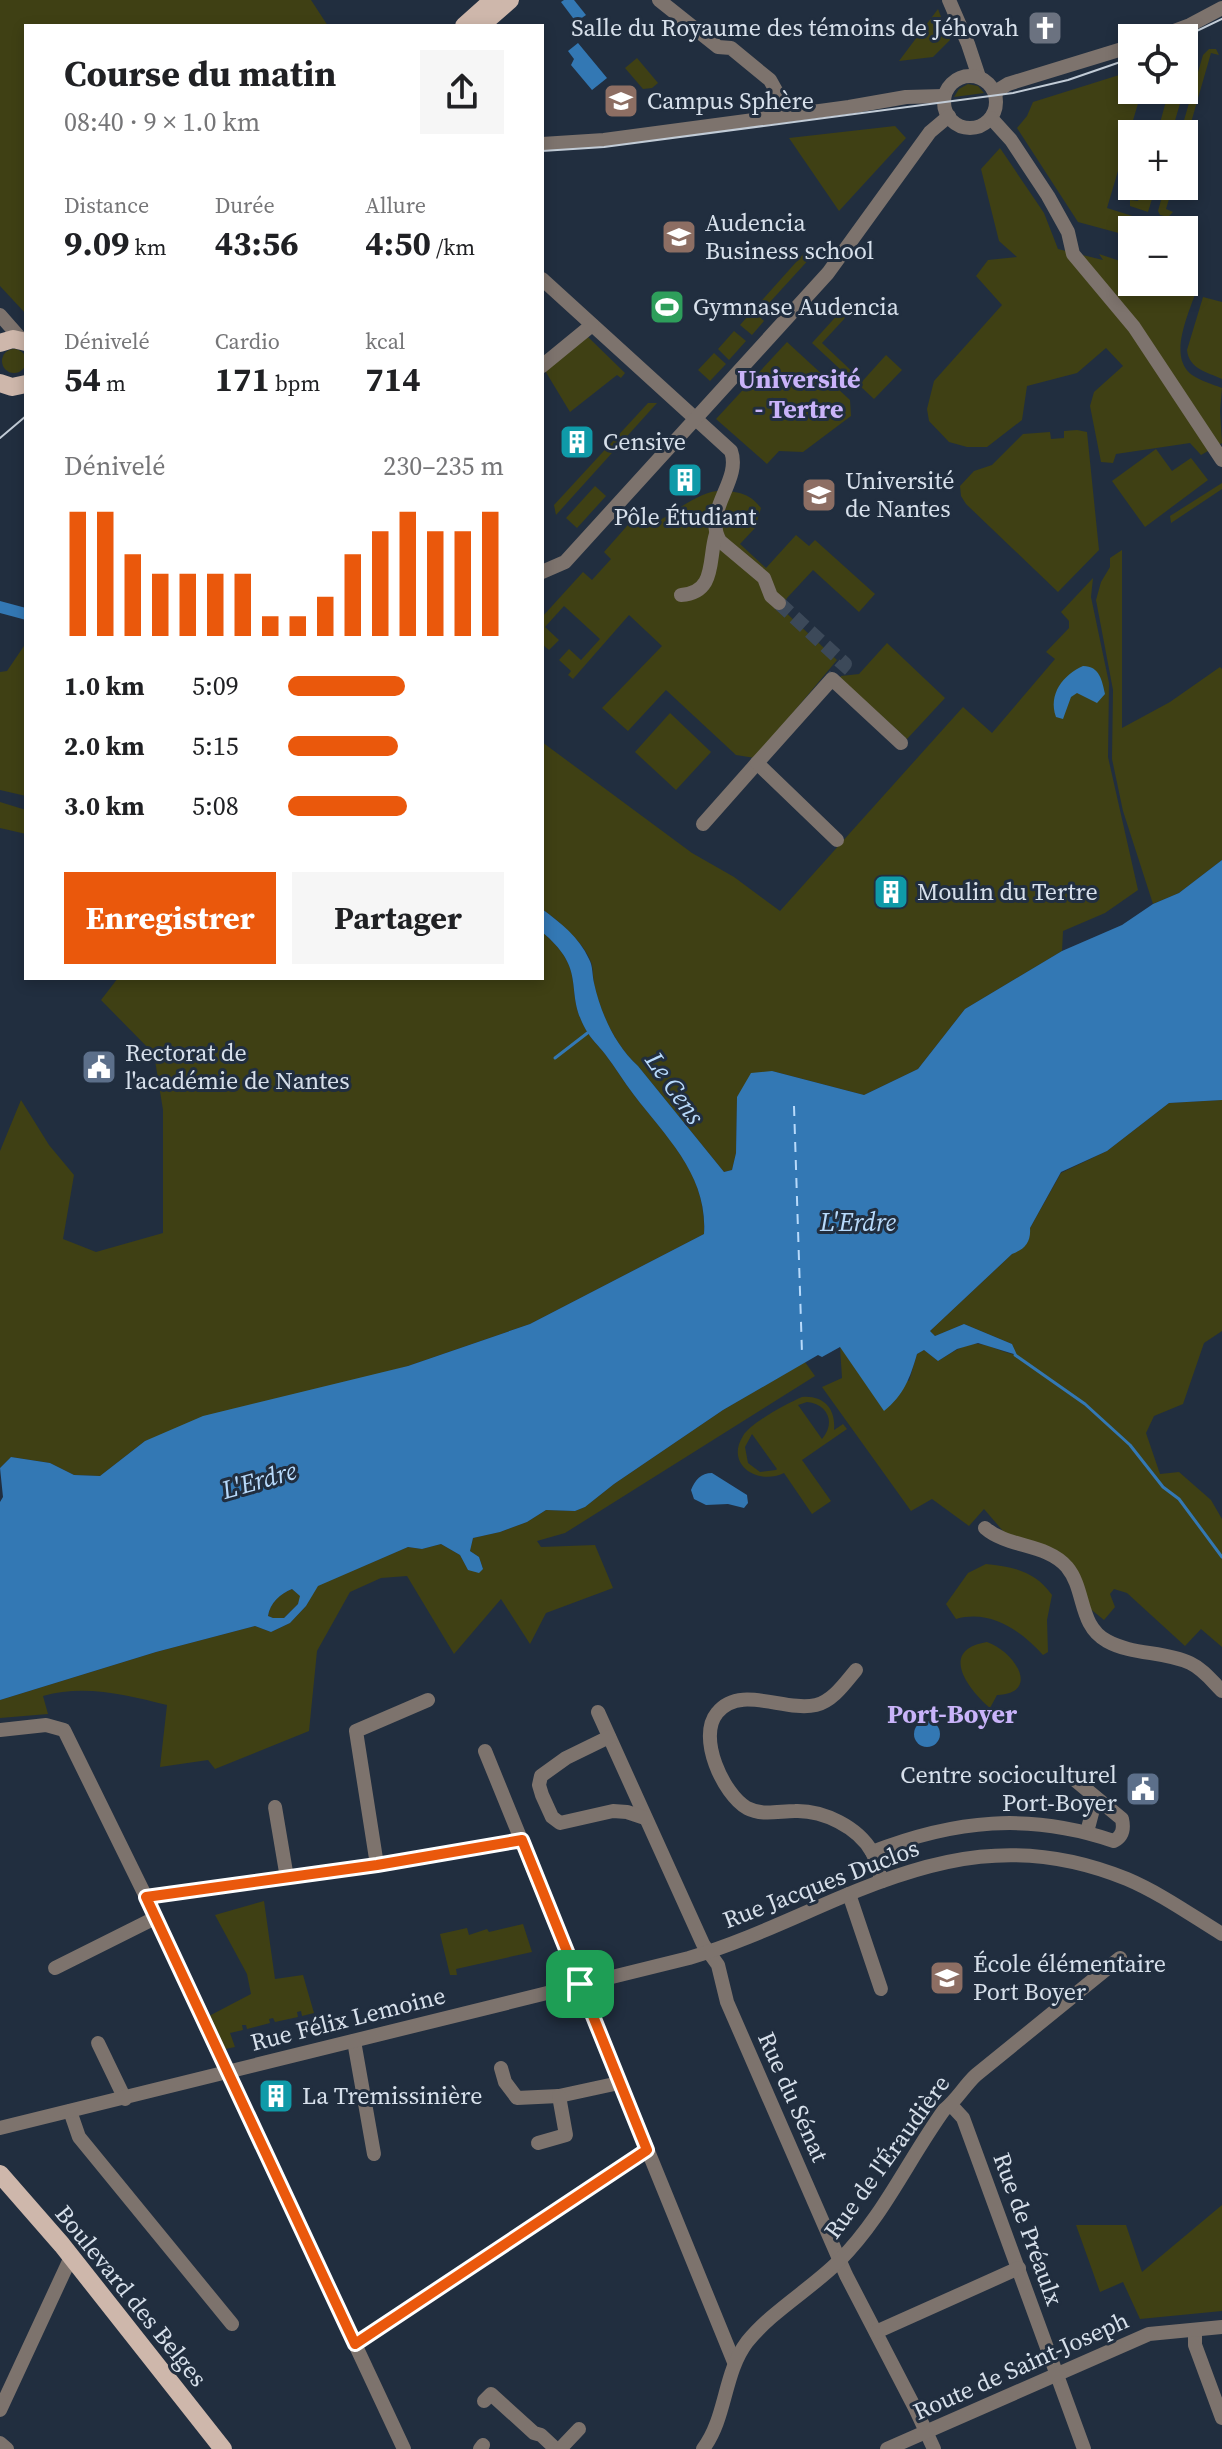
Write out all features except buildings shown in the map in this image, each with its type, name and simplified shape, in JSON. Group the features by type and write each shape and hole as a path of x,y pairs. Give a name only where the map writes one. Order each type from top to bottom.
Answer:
{"main road":[{"path":"466,24 493,0"},
{"path":"484,24 510,0"},
{"path":"0,343 11,339 24,341"},
{"name":"Boulevard des Belges","path":"0,2174 71,2257 223,2449"}],"street":[{"path":"659,0 718,47 731,48 775,85 784,117"},
{"path":"949,0 968,44 972,64 992,84 996,106 991,118 971,128 960,126 949,116"},
{"path":"1192,24 1222,8"},
{"path":"544,571 565,562 831,270 930,132 949,116 950,87 963,55 962,34"},
{"path":"544,144 583,142 784,117 906,97 950,87 970,75 992,84 1118,50"},
{"path":"991,118 1011,140 1048,196 1068,232 1073,254 1134,327 1222,460"},
{"path":"544,281 727,446 733,458 726,490 714,521 713,566 705,583 692,594 681,595"},
{"path":"4,312 24,341"},
{"path":"544,364 592,325"},
{"path":"716,534 720,541 764,578 771,596 779,603"},
{"path":"703,824 832,679 901,743"},
{"path":"757,763 837,840"},
{"path":"985,1528 993,1535 1050,1554 1067,1567 1088,1621 1106,1640 1191,1663 1222,1691"},
{"path":"856,1670 833,1696 817,1705 772,1704 743,1699 727,1703 712,1718 708,1732 709,1745 734,1796 749,1810 771,1813 809,1811 846,1827 872,1852 882,1881"},
{"path":"377,1865 356,1731 428,1700"},
{"name":"Rue du Sénat","path":"598,1712 707,1953 718,1965 727,2002 840,2260 934,2449"},
{"path":"0,1730 46,1725 64,1730 146,1897 404,2449"},
{"path":"609,1737 566,1758 541,1776 539,1785 547,1806 552,1817 560,1823 613,1811 645,1818"},
{"path":"485,1751 734,2362"},
{"path":"872,1852 945,1828 985,1823 1051,1824 1114,1841 1119,1839 1124,1828 1122,1819 1075,1780"},
{"path":"1087,1832 1096,1798"},
{"path":"275,1807 287,1878"},
{"path":"146,1897 377,1865 522,1840"},
{"name":"Rue Jacques Duclos","path":"707,1953 882,1881 944,1861 1003,1854 1083,1864 1127,1879 1222,1934"},
{"path":"849,1894 881,1989"},
{"path":"55,1968 155,1918"},
{"name":"Rue Félix Lemoine","path":"0,2128 707,1953"},
{"name":"Rue de l'Éraudière","path":"703,2449 715,2429 734,2362 759,2331 840,2260 879,2212 940,2115 976,2075 1120,1958"},
{"path":"354,2041 374,2154"},
{"path":"98,2043 125,2099"},
{"path":"501,2068 505,2082 517,2098 559,2096 619,2083"},
{"path":"538,2143 566,2135 559,2096"},
{"name":"Rue de Préaulx","path":"951,2105 963,2118 1084,2449"},
{"path":"70,2111 79,2137 232,2324"},
{"path":"355,2344 647,2150"},
{"path":"0,2410 71,2257"},
{"path":"876,2332 1019,2268"},
{"name":"Route de Saint-Joseph","path":"887,2449 1149,2334 1222,2327"},
{"path":"1195,2330 1195,2345 1222,2418"},
{"path":"484,2401 491,2394 534,2433 558,2449 579,2429"},
{"path":"0,2443 7,2449"}],"shaded area":[{"path":"0,0 311,0 327,24 24,24 24,312 0,286"},
{"path":"938,9 950,40 933,57 899,61"},
{"path":"1209,49 1216,49 1219,55 1211,53 1198,98 1198,72 1203,55"},
{"path":"637,58 658,83 652,88 643,89 625,68"},
{"path":"1118,75 1118,104 1138,104 1133,120 1118,120 1118,171 1107,208 1132,216 1118,216 1118,233 1078,222 1017,128 1033,102"},
{"path":"968,84 978,86 984,93 954,97 959,89"},
{"path":"1165,104 1180,104 1175,120 1161,120"},
{"path":"1189,104 1196,104 1192,120 1184,120"},
{"path":"895,126 906,138 839,211 789,138"},
{"path":"1000,148 1044,213 1058,249 1103,260 1099,254 1118,260 1118,296 1194,296 1183,332 1181,356 1192,375 1222,388 1222,443 1201,455 1190,443 1116,454 1113,463 1101,462 1090,406 1094,392 1123,366 1106,348 1077,373 1027,386 1022,420 987,447 967,447 949,442 929,421 927,409 934,381 1002,305 976,276 988,260 1017,257 999,241 981,169"},
{"path":"1130,200 1152,200 1148,212 1130,206"},
{"path":"1161,200 1169,200 1166,209 1173,212 1164,216 1158,211"},
{"path":"806,251 812,256 758,315 764,321 752,335 740,325"},
{"path":"1203,297 1222,302 1222,379 1200,369 1188,356 1187,350"},
{"path":"841,311 845,318 822,343 858,377 854,382 812,343"},
{"path":"734,331 746,341 729,360 718,349"},
{"path":"587,336 625,373 621,378 617,375 570,412 544,369"},
{"path":"787,342 850,400 851,416 803,452 779,451 767,464 716,419"},
{"path":"14,349 23,352 23,370 14,373 5,370 2,361 5,352"},
{"path":"714,353 726,364 710,381 698,370"},
{"path":"886,355 902,370 874,399 859,385"},
{"path":"648,403 657,403 556,515 554,505"},
{"path":"1064,431 1087,432 1099,550 1058,592 966,504 960,486 974,471 992,465 1023,434 1050,432 1051,439 1064,438"},
{"path":"1156,449 1172,471 1191,458 1208,480 1145,527 1112,481"},
{"path":"1222,483 1222,489 1171,523 1170,516"},
{"path":"595,486 606,496 577,528 566,518"},
{"path":"730,491 741,494 761,508 755,528 740,544 766,568 796,535 809,546 815,540 875,594 859,612 813,570 787,598 782,609 837,660 755,758 736,755 666,690 628,731 602,708 662,646 629,615 573,679 568,675 571,671 559,660 569,649 581,660 600,639 564,606 545,627 559,640 549,650 544,646 544,615 583,572 592,580 611,559 604,552 634,518 642,524 652,524 708,493"},
{"path":"1122,550 1122,728 1170,702 1220,667 1222,669 1222,860 1179,893 1153,904 1123,811 1112,759 1113,690 1096,600 1101,582 1110,567 1110,558"},
{"path":"1093,578 1091,597 1109,683 1108,757 1138,890 1105,913 1063,931 1062,951 965,1009 918,1069 864,1095 772,1071 737,1097 736,1153 732,1170 724,1172 622,1049 601,1007 589,957 571,934 544,911 544,743 692,853 734,877 780,911 963,707 992,733 1055,659 1046,652 1069,628 1069,621 1061,612"},
{"path":"887,643 945,698 907,739 840,678 859,674"},
{"path":"24,646 24,796 0,790 0,672 7,671"},
{"path":"670,713 711,752 676,790 635,752"},
{"path":"0,802 24,809 24,834 0,828"},
{"path":"544,934 565,958 571,970 579,1016 588,1033 683,1158 699,1193 704,1234 530,1324 408,1366 145,1441 100,1476 74,1475 50,1463 11,1457 0,1468 0,1151 21,1100 49,1145 74,1175 63,1239 96,1252 163,1233 163,1110 154,1054 101,1000 116,980 544,980"},
{"path":"1222,1100 1222,1331 1204,1343 1183,1404 1154,1416 1146,1433 1160,1474 1179,1472 1211,1500 1222,1519 1222,1647 1201,1629 1185,1646 1127,1593 1114,1589 1110,1594 1115,1607 1104,1620 1088,1607 1077,1576 1003,1531 984,1509 969,1526 932,1499 911,1511 822,1387 842,1378 840,1347 909,1381 917,1354 924,1350 938,1361 974,1344 1016,1355 1012,1344 964,1324 935,1336 930,1331 1012,1254 1061,1173 1107,1151 1169,1103"},
{"path":"805,1362 815,1376 565,1533 537,1541 541,1547 595,1545 613,1588 546,1613 530,1644 501,1599 454,1654 407,1576 381,1578 350,1592 317,1651 309,1731 215,1769 208,1760 160,1767 167,1705 152,1701 105,1692 74,1691 43,1696 48,1714 0,1718 0,1700 156,1652 255,1626 271,1632 290,1623 306,1606 317,1586 408,1547 422,1549 441,1544 460,1555 468,1570 483,1569 479,1557 470,1551 473,1538 527,1522 546,1510 575,1511 585,1507 723,1410"},
{"path":"802,1397 816,1398 827,1404 833,1415 834,1430 843,1424 847,1429 802,1460 831,1501 812,1514 784,1473 764,1477 754,1474 741,1463 738,1455 743,1436 753,1425","holes":["807,1402 820,1406 828,1415 829,1427 822,1439 798,1405","752,1434 777,1469 776,1470 760,1472 748,1463 745,1447"]},
{"path":"986,1564 1031,1575 1052,1595 1047,1620 1048,1652 1043,1655 1015,1630 993,1620 981,1617 956,1619 946,1604 968,1573"},
{"path":"292,1589 301,1596 298,1604 284,1618 268,1616 276,1599"},
{"path":"987,1642 1014,1662 1021,1680 1011,1693 997,1695 990,1708 966,1681 961,1661 972,1646"},
{"path":"264,1901 275,1979 303,1975 314,2013 302,2016 301,2011 297,2012 298,2017 275,2022 273,2018 269,2019 270,2023 247,2029 246,2025 242,2025 243,2030 230,2033 235,2047 225,2049 209,2016 251,1994 247,1974 215,1915"},
{"path":"523,1924 532,1952 456,1969 457,1975 450,1975 440,1934 467,1928 469,1935"},
{"path":"1222,2205 1222,2311 1140,2319 1123,2282 1100,2292 1076,2225 1126,2225 1142,2272"}],"water":[{"path":"574,0 586,15 576,22 561,2"},
{"path":"578,43 607,78 592,90 571,65 574,59 568,51"},
{"path":"0,601 24,607 24,619 0,613"},
{"path":"1083,666 1097,671 1105,694 1097,703 1077,693 1071,697 1063,719 1056,717 1054,701 1059,686"},
{"name":"L'Erdre","path":"1222,860 1222,1100 1169,1103 1107,1151 1061,1172 1030,1228 1026,1244 930,1331 935,1336 964,1324 1012,1344 1017,1355 978,1343 957,1349 938,1361 924,1350 917,1354 901,1392 884,1411 840,1347 822,1357 818,1355 723,1410 585,1507 575,1511 546,1510 527,1522 473,1538 470,1551 479,1557 483,1569 479,1573 468,1570 460,1555 441,1544 422,1549 408,1547 318,1586 306,1606 290,1623 271,1632 255,1626 156,1652 0,1700 0,1502 3,1497 0,1468 11,1457 50,1463 74,1475 100,1476 145,1441 203,1416 408,1366 530,1324 704,1234 699,1194 683,1159 590,1036 579,1016 571,970 556,946 544,934 544,911 569,931 585,951 601,1006 622,1049 724,1172 732,1170 736,1153 737,1097 751,1073 772,1071 864,1095 918,1069 965,1009 1062,951 1122,925 1153,904 1179,893","holes":["292,1589 300,1596 298,1604 284,1618 268,1616 273,1603"]},
{"path":"712,1473 747,1495 748,1503 744,1508 728,1504 706,1505 694,1499 691,1490 694,1483"},
{"path":"927,1721 936,1725 940,1734 936,1743 927,1747 918,1743 914,1734 918,1725"}],"waterway":[{"path":"555,1058 590,1031"},
{"path":"1015,1355 1085,1404 1130,1445 1163,1487 1179,1499 1222,1557"}],"ferry route":[{"path":"794,1106 802,1353"}],"tunnel":[{"path":"779,603 845,664 832,679"}],"tram line":[{"path":"1198,30 1222,19"},
{"path":"544,151 604,147 1013,93 1068,80 1118,63"},
{"path":"0,438 24,418"}],"place":[{"name":"Salle du Royaume des témoins de Jéhovah","path":"1045,28"},
{"name":"Campus Sphère","path":"621,101"},
{"name":"Audencia Business school","path":"679,237"},
{"name":"Gymnase Audencia","path":"667,307"},
{"name":"Censive","path":"577,442"},
{"name":"Pôle Étudiant","path":"685,480"},
{"name":"Université de Nantes","path":"819,495"},
{"name":"Moulin du Tertre","path":"891,892"},
{"name":"Rectorat de l'académie de Nantes","path":"99,1067"},
{"name":"Centre socioculturel Port-Boyer","path":"1143,1789"},
{"name":"École élémentaire Port Boyer","path":"947,1978"},
{"name":"La Tremissinière","path":"276,2096"}],"district":[{"name":"Université - Tertre","path":"799,394"},
{"name":"Port-Boyer","path":"952,1714"}],"route":[{"path":"522,1840 580,1984 647,2150 355,2344 146,1897 377,1865 522,1840"}],"water label":[{"name":"Le Cens","path":"675,1088"}]}
